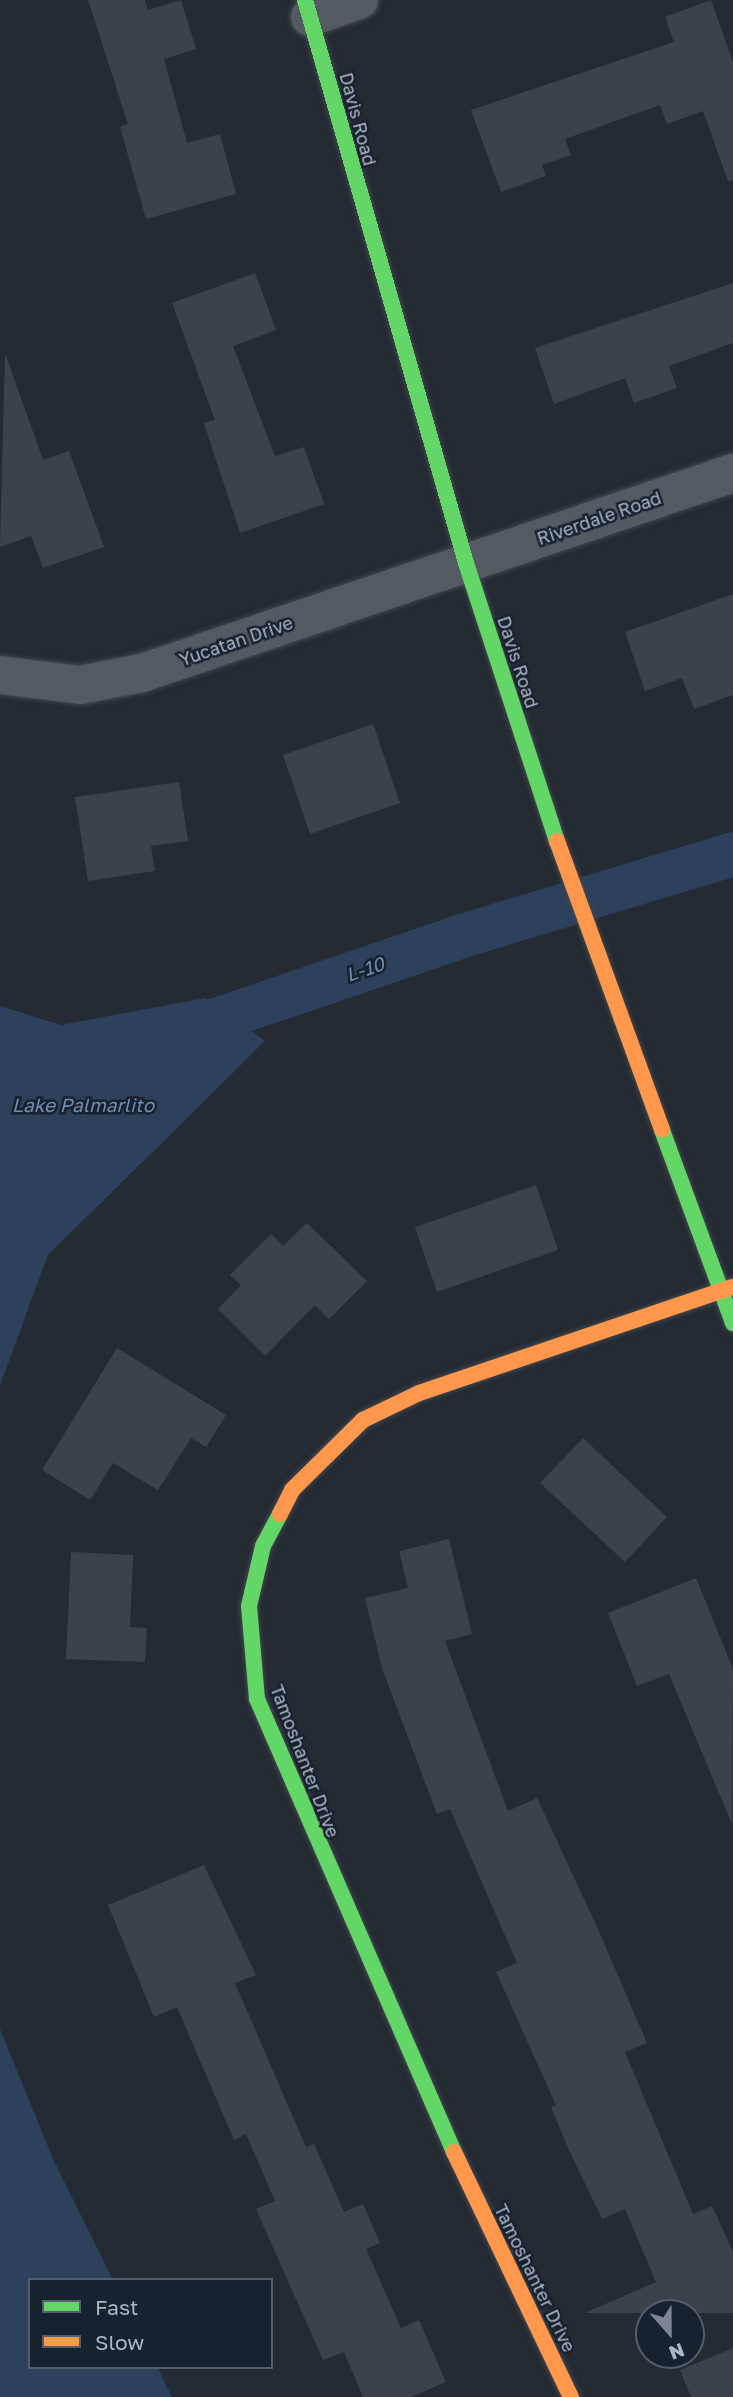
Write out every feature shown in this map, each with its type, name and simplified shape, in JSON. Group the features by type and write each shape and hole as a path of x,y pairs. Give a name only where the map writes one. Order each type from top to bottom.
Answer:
{"street":[{"path":"307,8 359,0"},
{"name":"Davis Road","path":"307,8 466,563 565,866 727,1290 733,1323"},
{"name":"Riverdale Road","path":"466,563 733,473"},
{"name":"Yucatan Drive","path":"0,675 50,684 110,681 466,563"},
{"name":"Tamoshanter Drive","path":"571,2397 438,2120 296,1800 257,1699 249,1606 264,1546 292,1490 315,1461 363,1420 419,1393 727,1290"}],"water":[{"name":"Lake Palmarlito","path":"205,998 265,1041 48,1255 0,1385 0,1006 61,1025"},
{"path":"0,2029 53,2159 112,2278 28,2278 28,2369 158,2369 172,2397 0,2397"}],"building":[{"path":"88,0 145,0 148,10 181,0 196,49 164,59 187,143 220,134 236,194 146,219 120,127 128,124"},
{"path":"711,0 733,62 733,180 728,181 703,111 667,124 660,105 565,139 571,155 542,165 546,176 501,192 471,110 674,42 665,17"},
{"path":"255,273 276,330 233,346 275,456 304,447 324,504 240,533 204,423 215,420 172,303"},
{"path":"733,283 733,343 669,366 677,388 634,403 625,378 554,404 535,348"},
{"path":"5,353 43,460 69,451 104,547 43,568 31,536 0,547"},
{"path":"733,594 733,695 694,709 682,678 645,691 625,632"},
{"path":"373,724 400,803 310,834 283,755"},
{"path":"179,782 188,841 151,846 155,871 88,881 75,797"},
{"path":"536,1185 558,1250 437,1292 415,1227"},
{"path":"307,1223 367,1281 329,1319 315,1305 265,1356 218,1309 241,1285 230,1275 271,1234 283,1246"},
{"path":"117,1348 226,1415 206,1447 191,1438 158,1490 113,1463 90,1500 42,1470"},
{"path":"583,1438 667,1517 625,1562 540,1483"},
{"path":"449,1539 472,1634 445,1641 508,1811 537,1798 647,2043 625,2052 693,2214 712,2206 733,2252 733,2313 705,2313 705,2299 635,2299 635,2313 585,2313 656,2282 625,2209 602,2219 569,2150 551,2107 556,2105 496,1972 517,1963 450,1809 437,1814 382,1668 365,1598 408,1588 399,1551"},
{"path":"71,1552 133,1555 130,1627 147,1628 145,1662 66,1659"},
{"path":"696,1578 733,1669 732,1824 669,1674 637,1686 608,1613"},
{"path":"204,1865 256,1975 235,1983 306,2147 314,2144 344,2212 363,2204 380,2243 366,2249 401,2328 419,2320 446,2382 411,2397 363,2397 344,2352 323,2360 256,2209 275,2201 246,2134 234,2140 177,2007 154,2017 108,1905"},
{"path":"733,2348 733,2397 691,2397 680,2370 705,2369 705,2360"}],"waterway":[{"name":"L-10","path":"172,1035 462,936 733,854"}],"traffic: fast":[{"path":"305,0 466,563 557,841"},
{"path":"662,1130 733,1323"},
{"path":"280,1514 263,1546 249,1606 257,1699 454,2152"}],"traffic: slow":[{"path":"557,841 662,1130"},
{"path":"280,1514 292,1490 363,1420 419,1393 733,1287"},
{"path":"454,2152 571,2397"}]}
